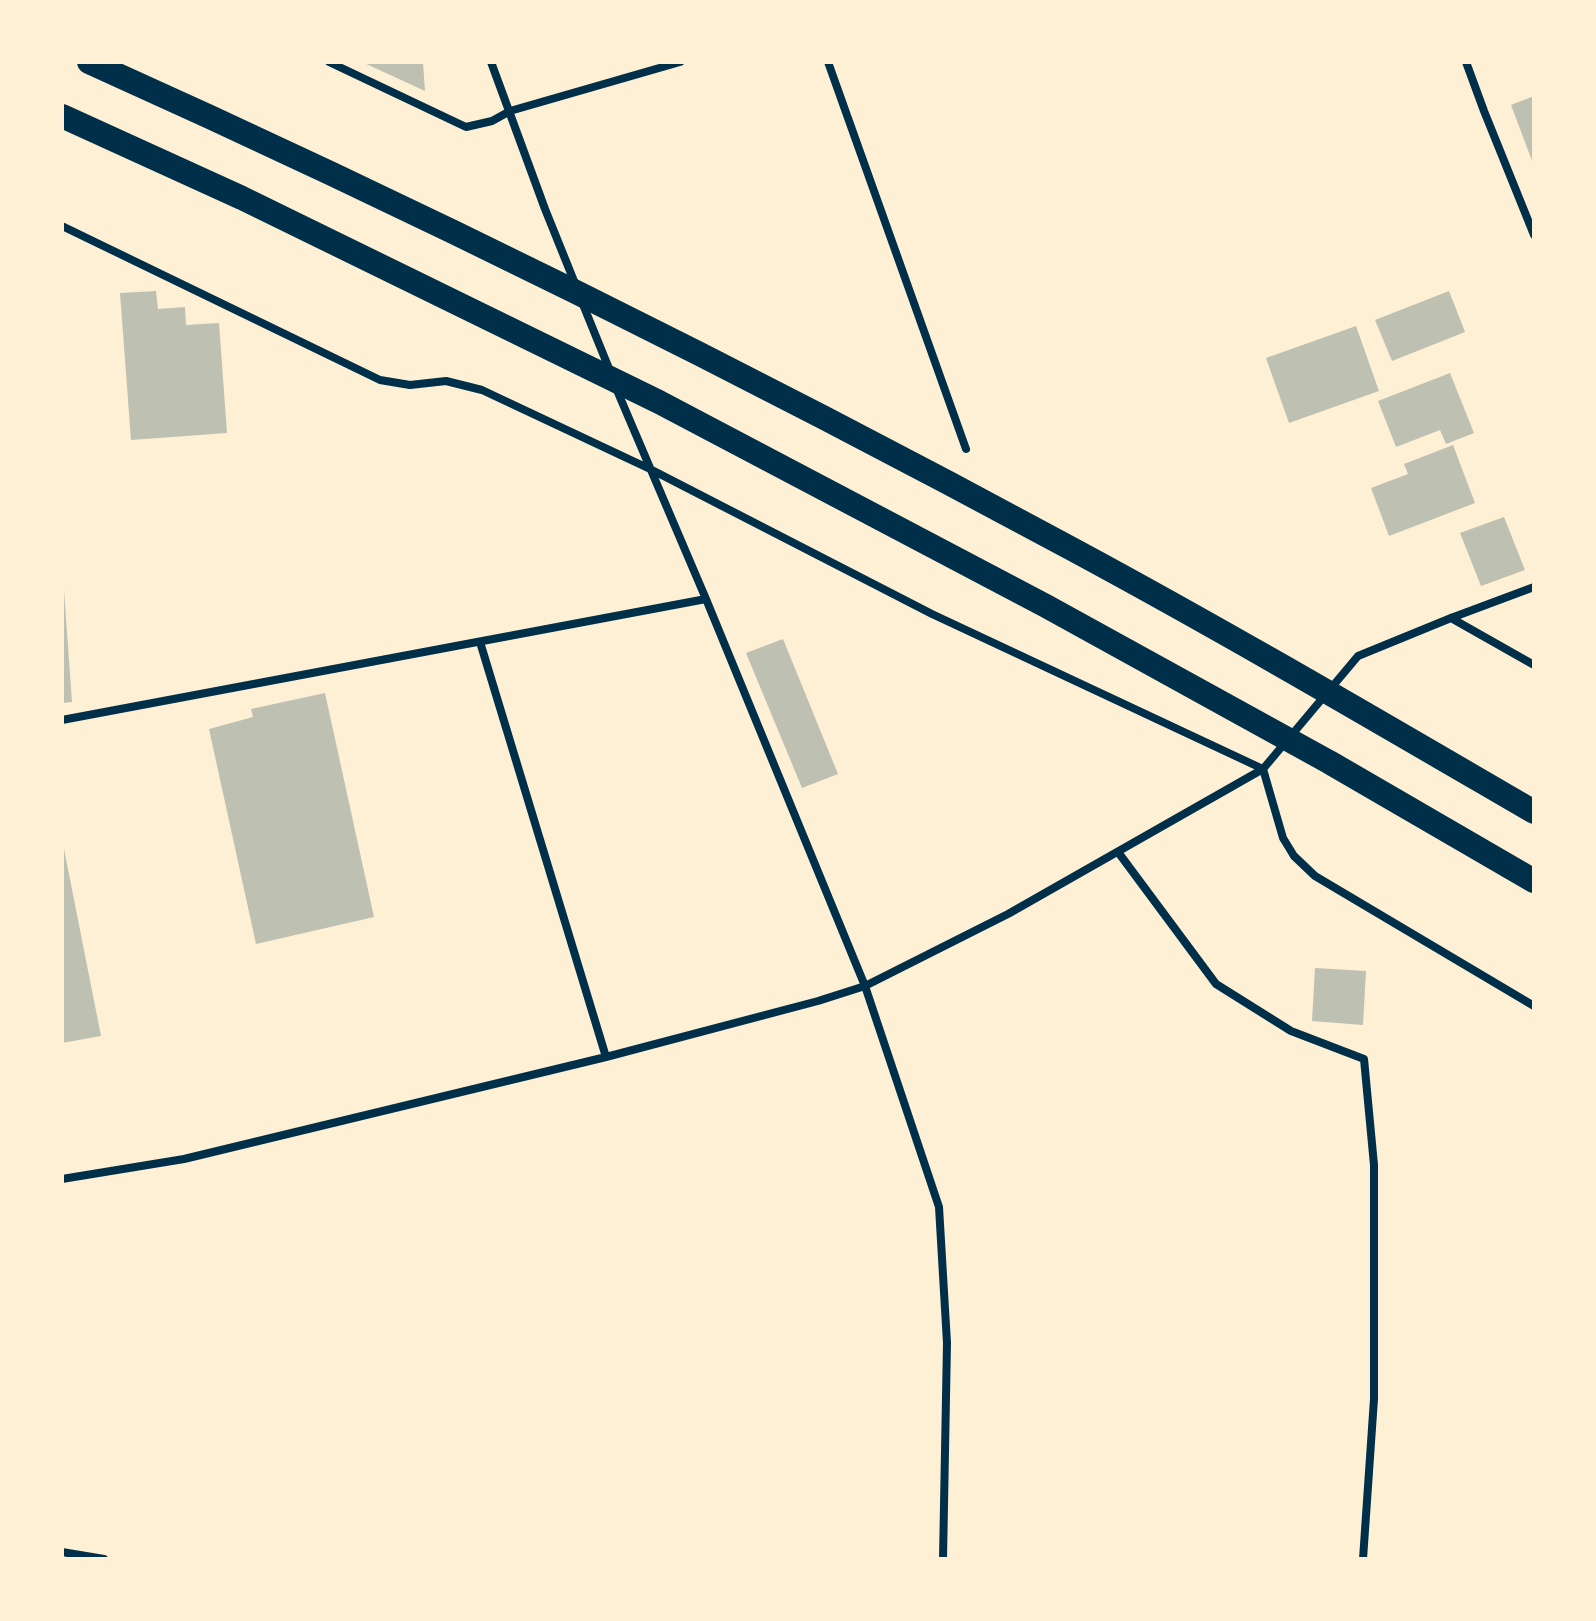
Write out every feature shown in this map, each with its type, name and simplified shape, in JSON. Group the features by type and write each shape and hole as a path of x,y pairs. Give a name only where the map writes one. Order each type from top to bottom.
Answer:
{"highway":[{"path":"89,62 268,142 685,345 1045,535 1534,812"},
{"path":"62,116 242,198 659,402 1046,606 1329,762 1534,881"}],"street":[{"path":"329,62 466,127 492,121 510,111 680,62"},
{"path":"491,62 545,209 650,469 865,986 939,1207 947,1343 943,1559"},
{"path":"828,62 966,449"},
{"path":"1466,62 1534,235"},
{"path":"62,226 380,380 410,385 446,381 482,390 650,469 932,614 1263,769 1283,838 1294,856 1315,876 1534,1006"},
{"path":"62,1179 184,1159 606,1057 865,986 1008,914 1263,769 1358,656 1534,587"},
{"path":"62,720 706,599"},
{"path":"1451,618 1534,665"},
{"path":"480,642 606,1057"},
{"path":"1118,852 1216,984 1291,1031 1364,1059 1374,1165 1374,1399 1363,1559"},
{"path":"62,1552 104,1559"}],"building":[{"path":"362,62 423,62 425,91"},
{"path":"1534,96 1534,166 1511,105"},
{"path":"156,291 158,309 185,307 186,325 219,323 227,433 131,440 120,293"},
{"path":"1449,291 1465,332 1392,361 1375,320"},
{"path":"1356,326 1379,391 1289,423 1266,358"},
{"path":"1450,373 1474,433 1446,444 1440,430 1396,447 1378,401"},
{"path":"1453,445 1475,503 1389,536 1371,488 1408,474 1404,464"},
{"path":"1504,517 1525,570 1481,586 1460,533"},
{"path":"62,590 72,702 62,703"},
{"path":"783,639 838,774 802,788 746,653"},
{"path":"325,693 374,917 256,944 209,729 253,717 251,709"},
{"path":"62,845 101,1036 62,1043"},
{"path":"1315,968 1366,971 1363,1025 1312,1021"}]}
